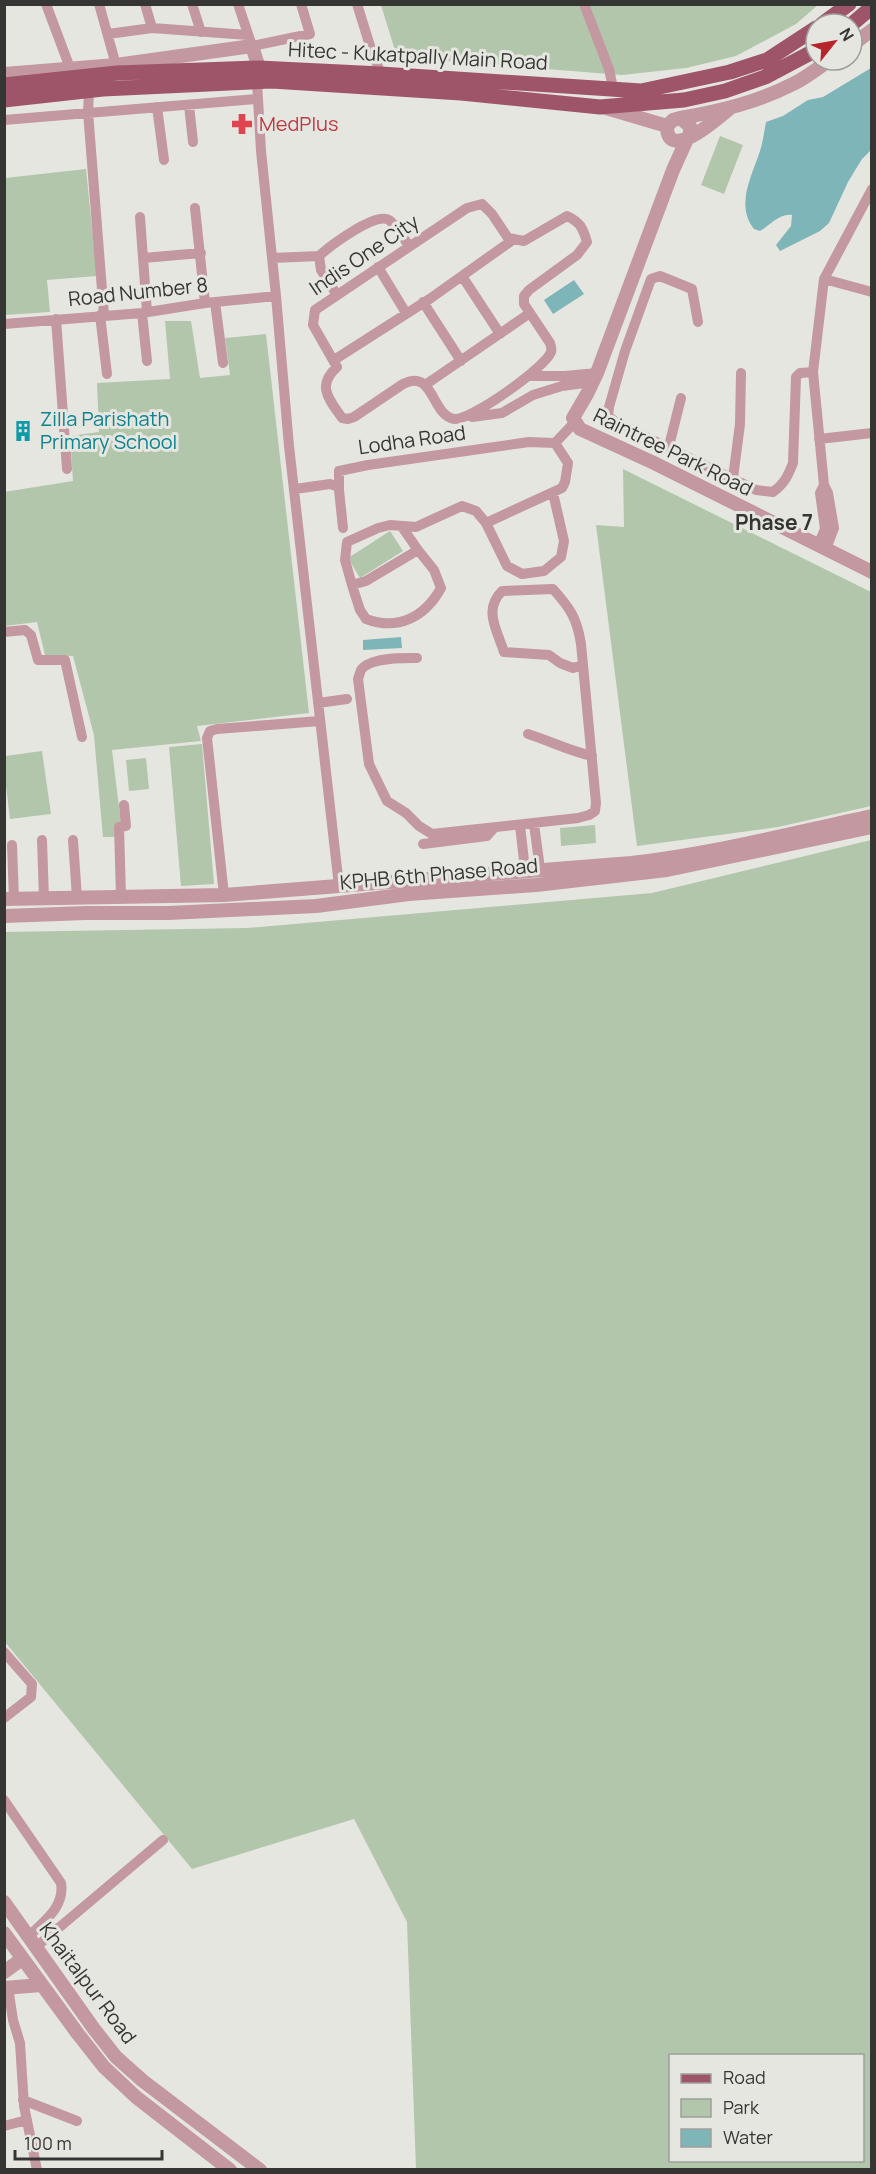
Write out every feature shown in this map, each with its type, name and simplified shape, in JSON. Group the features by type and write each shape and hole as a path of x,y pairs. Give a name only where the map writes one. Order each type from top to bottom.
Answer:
{"main road":[{"path":"836,12 849,4"},
{"name":"Hitec - Kukatpally Main Road","path":"4,85 70,73 165,70 258,75 381,74 641,91 730,72 767,60 804,36"},
{"path":"4,100 258,75 272,81 461,93 600,106 684,100 725,91 765,77 804,56"}],"street":[{"path":"46,4 70,73"},
{"path":"99,4 116,65"},
{"path":"145,4 152,28"},
{"path":"192,4 201,32"},
{"path":"238,4 258,75 257,99 261,151 288,439 339,886"},
{"path":"4,74 70,73 250,41 310,34 301,4"},
{"path":"357,4 381,74"},
{"path":"584,4 609,69 613,88"},
{"path":"108,34 152,28 201,32 250,41"},
{"path":"669,131 673,120 753,102 796,82 811,72"},
{"path":"89,90 88,112 107,374"},
{"path":"4,120 257,99"},
{"path":"189,105 193,142"},
{"path":"600,106 669,131 678,142 687,139 729,109"},
{"path":"157,107 164,160"},
{"path":"680,118 690,126 687,139"},
{"name":"Raintree Park Road","path":"669,131 673,170"},
{"name":"Raintree Park Road","path":"687,139 673,170 595,377 575,422 872,572"},
{"path":"822,547 825,529 820,494 824,485 813,372 824,279 872,189"},
{"name":"Indis One City","path":"334,360 313,325 315,310 409,246 467,208 482,204 492,214 508,238 514,239"},
{"path":"195,208 201,253 223,363"},
{"path":"466,417 530,375 552,350 550,343 524,303 524,296 577,255 587,242 584,229 579,221 567,216 524,241 514,239 334,360 337,367 330,373 325,389 342,418 348,419 410,381 417,380 425,385 445,414 453,419 502,413 533,395 595,377"},
{"path":"140,217 147,361"},
{"path":"272,258 319,256 373,220 385,218 391,221 409,246"},
{"path":"143,258 201,253"},
{"path":"319,256 321,270 337,295"},
{"path":"378,267 406,313"},
{"path":"462,276 500,334"},
{"path":"698,322 692,289 660,276 651,279 625,351 608,416 617,423 669,446 756,490 772,492 782,485 793,464 796,377 800,373 813,372"},
{"path":"824,279 872,292"},
{"name":"Road Number 8","path":"4,324 145,312 210,302 276,296"},
{"path":"423,302 461,361"},
{"path":"425,385 530,313"},
{"path":"56,319 67,470"},
{"path":"733,478 740,424 741,373"},
{"path":"530,375 595,377"},
{"path":"533,395 549,376"},
{"path":"669,446 681,398"},
{"path":"557,440 575,422"},
{"path":"557,440 575,422"},
{"path":"819,439 872,433"},
{"path":"557,440 571,454 573,461"},
{"path":"486,523 562,488 568,463 557,440"},
{"name":"Lodha Road","path":"336,487 339,471 345,468 557,440"},
{"path":"295,489 330,484 336,487 343,528"},
{"path":"402,527 434,570 441,588 428,607 410,619 395,624 379,624 366,620 360,610 345,560 347,542 390,525 416,527 462,506 476,511 486,523 507,566 522,574 544,571 561,557 564,541 554,493"},
{"path":"352,585 366,581 418,550"},
{"path":"417,658 388,658 367,665 362,669 358,679 369,764 387,801 432,834 520,825 535,826 578,818 595,811 592,756 583,665 577,623 567,605 553,589 502,591 493,600 491,613 504,651 549,655 573,668 583,665"},
{"path":"4,632 25,630 31,635 38,660 65,660 82,736"},
{"path":"318,703 347,699"},
{"path":"224,895 207,738 210,731 320,721"},
{"path":"528,734 570,751 592,756"},
{"path":"121,897 119,827 126,826 124,805"},
{"name":"KPHB 6th Phase Road","path":"4,916 169,913 316,906 409,894 536,885 631,868 872,816"},
{"path":"520,825 525,870"},
{"path":"535,826 540,869"},
{"name":"KPHB 6th Phase Road","path":"9,899 224,895 540,869 667,870 872,827"},
{"path":"423,843 487,836 494,828"},
{"path":"42,840 44,899"},
{"path":"73,840 77,898"},
{"path":"9,899 12,845"},
{"path":"4,1652 32,1684 31,1697 4,1718"},
{"path":"4,1800 61,1883 63,1894 58,1907 32,1942"},
{"path":"32,1942 163,1840"},
{"name":"Khaitalpur Road","path":"4,1902 94,2030 116,2056 143,2081 260,2169"},
{"name":"Khaitalpur Road","path":"4,1933 14,1954 41,1985 104,2067 136,2097 222,2168"},
{"path":"4,1972 14,1954"},
{"path":"38,2169 23,2100 20,2043 6,1987 41,1985"},
{"path":"23,2100 77,2121"},
{"path":"4,2126 27,2120"}],"green space":[{"path":"381,5 818,5 810,12 804,12 804,17 796,24 736,56 686,68 622,75 397,57"},
{"path":"720,136 743,145 724,194 701,185"},
{"path":"86,169 97,276 47,280 50,312 5,315 5,178"},
{"path":"165,321 191,321 200,378 230,375 225,338 266,334 309,713 197,726 201,741 112,750 121,823 114,825 115,837 103,837 94,735 73,656 45,655 37,622 5,626 4,492 73,481 70,436 99,432 97,383 170,379"},
{"path":"623,469 871,592 871,806 778,827 637,846 596,525 624,527"},
{"path":"390,531 403,551 360,578 348,558"},
{"path":"202,744 214,884 181,886 169,747"},
{"path":"42,751 51,814 10,819 5,756"},
{"path":"146,758 149,789 129,791 126,760"},
{"path":"595,825 596,843 561,846 560,828"},
{"path":"871,840 871,2169 416,2169 407,1922 354,1819 192,1869 5,1642 4,932 247,928 652,893"}],"water":[{"path":"871,68 871,150 862,159 848,182 829,223 820,231 780,251 776,245 791,226 792,215 779,218 760,231 754,229 748,220 746,210 747,190 761,148 766,122 783,116 808,100 823,97"},
{"path":"574,280 584,294 553,314 544,300"},
{"path":"401,637 402,648 363,650 363,640"}],"place":[{"name":"MedPlus","path":"242,124"},
{"name":"Zilla Parishath Primary School","path":"23,431"}],"district":[{"name":"Phase 7","path":"774,523"}]}
